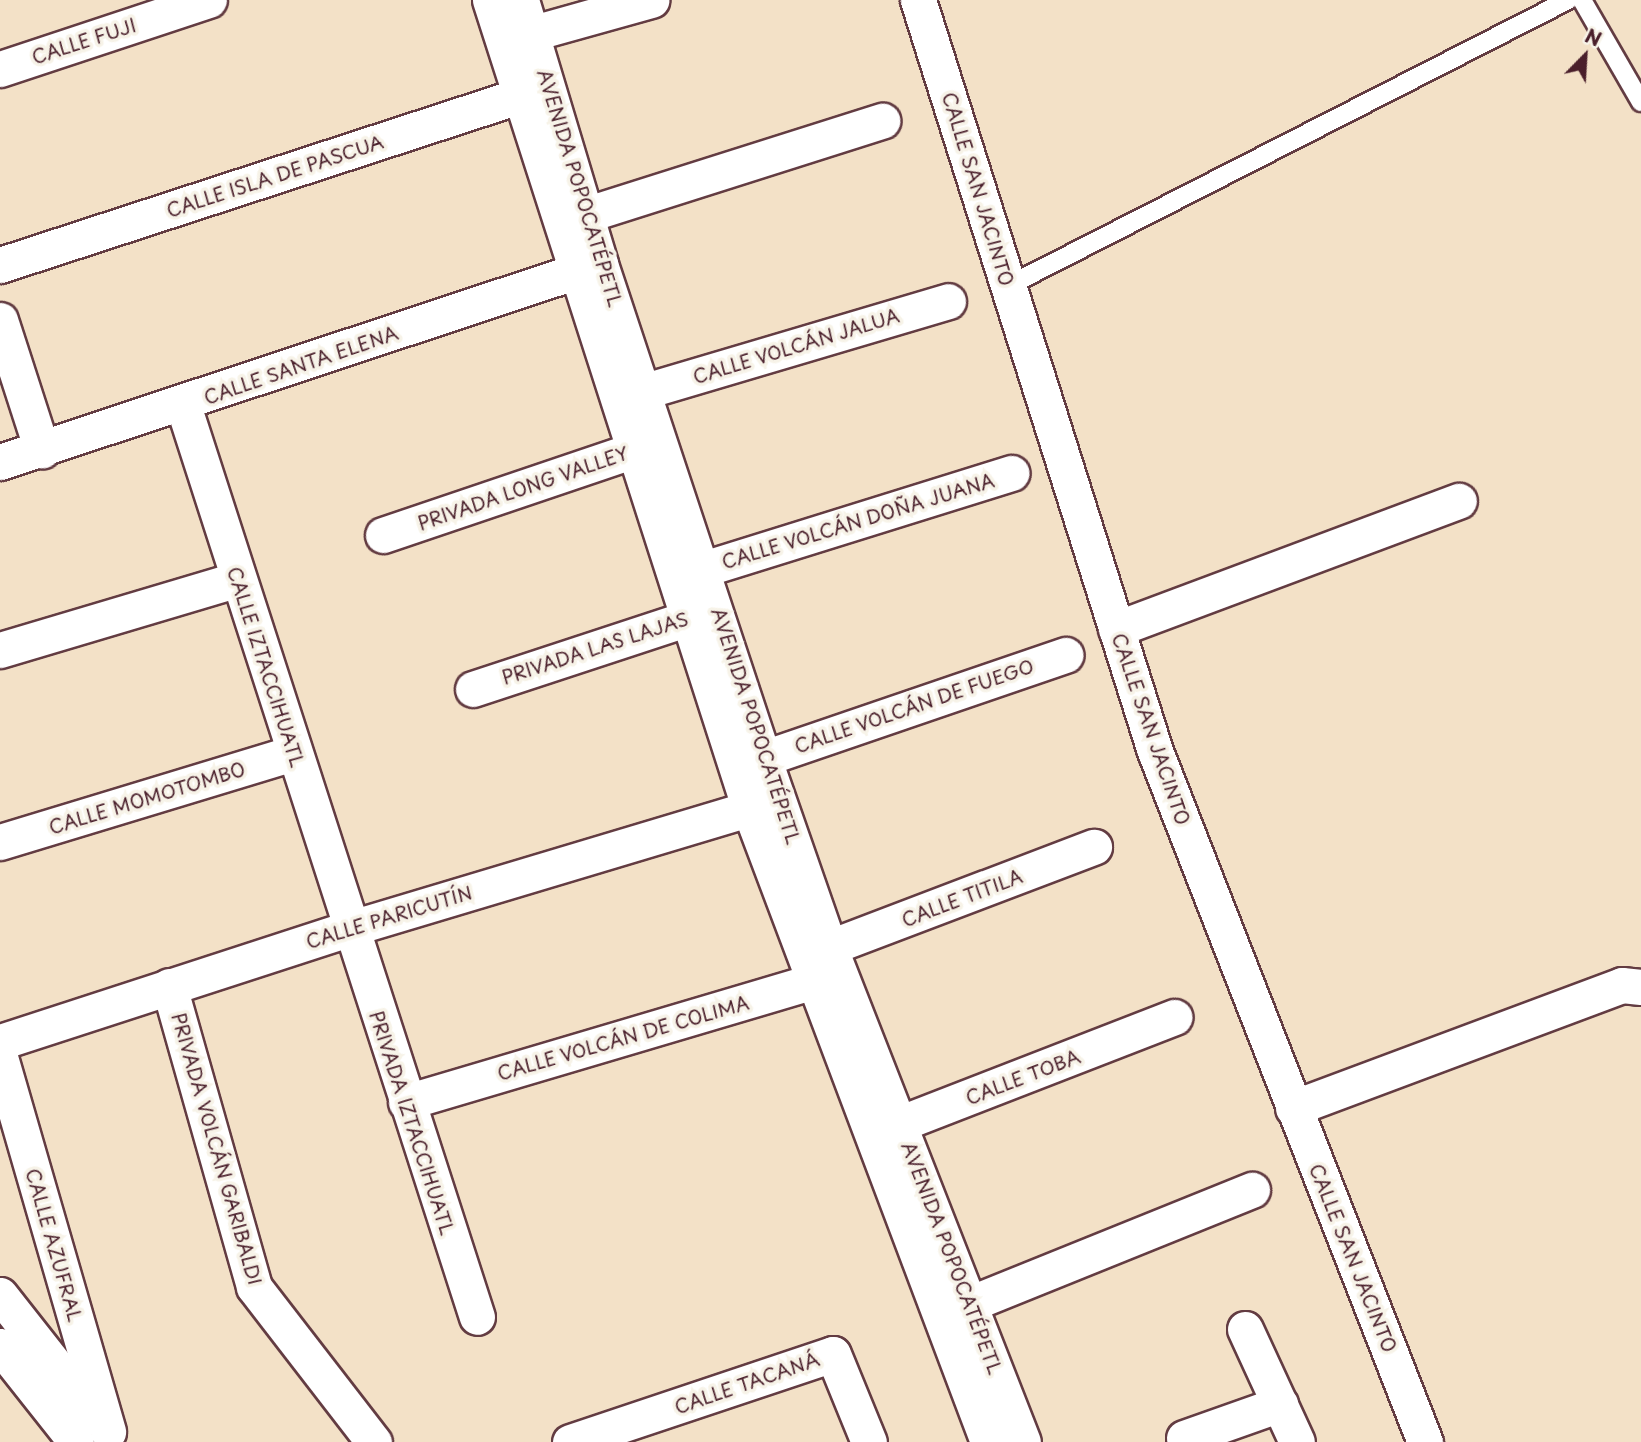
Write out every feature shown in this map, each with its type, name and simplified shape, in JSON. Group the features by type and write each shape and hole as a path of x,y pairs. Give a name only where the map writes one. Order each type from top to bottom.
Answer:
{"street":[{"name":"CALLE FUJI","path":"0,69 209,0"},
{"name":"AVENIDA POPOCATÉPETL","path":"490,0 535,91 586,215 587,267 645,391 647,445"},
{"name":"AVENIDA POPOCATÉPETL","path":"521,0 533,33 535,91 587,267 750,763 821,966 954,1311 988,1442"},
{"path":"533,33 651,0"},
{"name":"CALLE SAN JACINTO","path":"918,0 1155,751 1425,1442"},
{"name":"CALLE ISLA DE PASCUA","path":"0,265 535,91"},
{"path":"586,215 882,121"},
{"name":"CALLE SANTA ELENA","path":"0,462 183,405 587,267"},
{"name":"CALLE VOLCÁN JALUA","path":"645,391 948,300"},
{"path":"0,320 42,450"},
{"name":"CALLE IZTACCIHUATL","path":"183,405 348,929"},
{"name":"PRIVADA LONG VALLEY","path":"383,536 647,445"},
{"name":"CALLE VOLCÁN DOÑA JUANA","path":"689,574 1012,473"},
{"path":"1116,629 1460,501"},
{"path":"0,650 238,579"},
{"name":"PRIVADA LAS LAJAS","path":"473,689 702,613"},
{"name":"CALLE VOLCÁN DE FUEGO","path":"750,763 1066,655"},
{"name":"CALLE MOMOTOMBO","path":"0,842 293,753"},
{"name":"CALLE PARICUTÍN","path":"0,1042 348,929 765,805"},
{"name":"CALLE TITILA","path":"821,966 1094,847"},
{"name":"PRIVADA IZTACCIHUATL","path":"348,929 477,1317"},
{"name":"CALLE VOLCÁN DE COLIMA","path":"406,1102 821,966"},
{"path":"1293,1108 1622,985 1641,987"},
{"name":"PRIVADA VOLCÁN GARIBALDI","path":"169,986 254,1287 374,1442"},
{"name":"CALLE TOBA","path":"886,1129 1175,1017"},
{"name":"CALLE AZUFRAL","path":"0,1057 100,1439"},
{"path":"954,1311 1252,1190"},
{"path":"0,1295 100,1439"},
{"name":"AVENIDA POPOCATÉPETL","path":"954,1311 1023,1442"},
{"path":"1245,1329 1297,1442"},
{"path":"0,1346 100,1439"},
{"name":"CALLE TACANÁ","path":"570,1442 834,1354 869,1442"},
{"path":"1184,1438 1280,1404"}],"lane":[{"path":"1009,286 1568,0"},
{"path":"1582,0 1641,102"}]}
